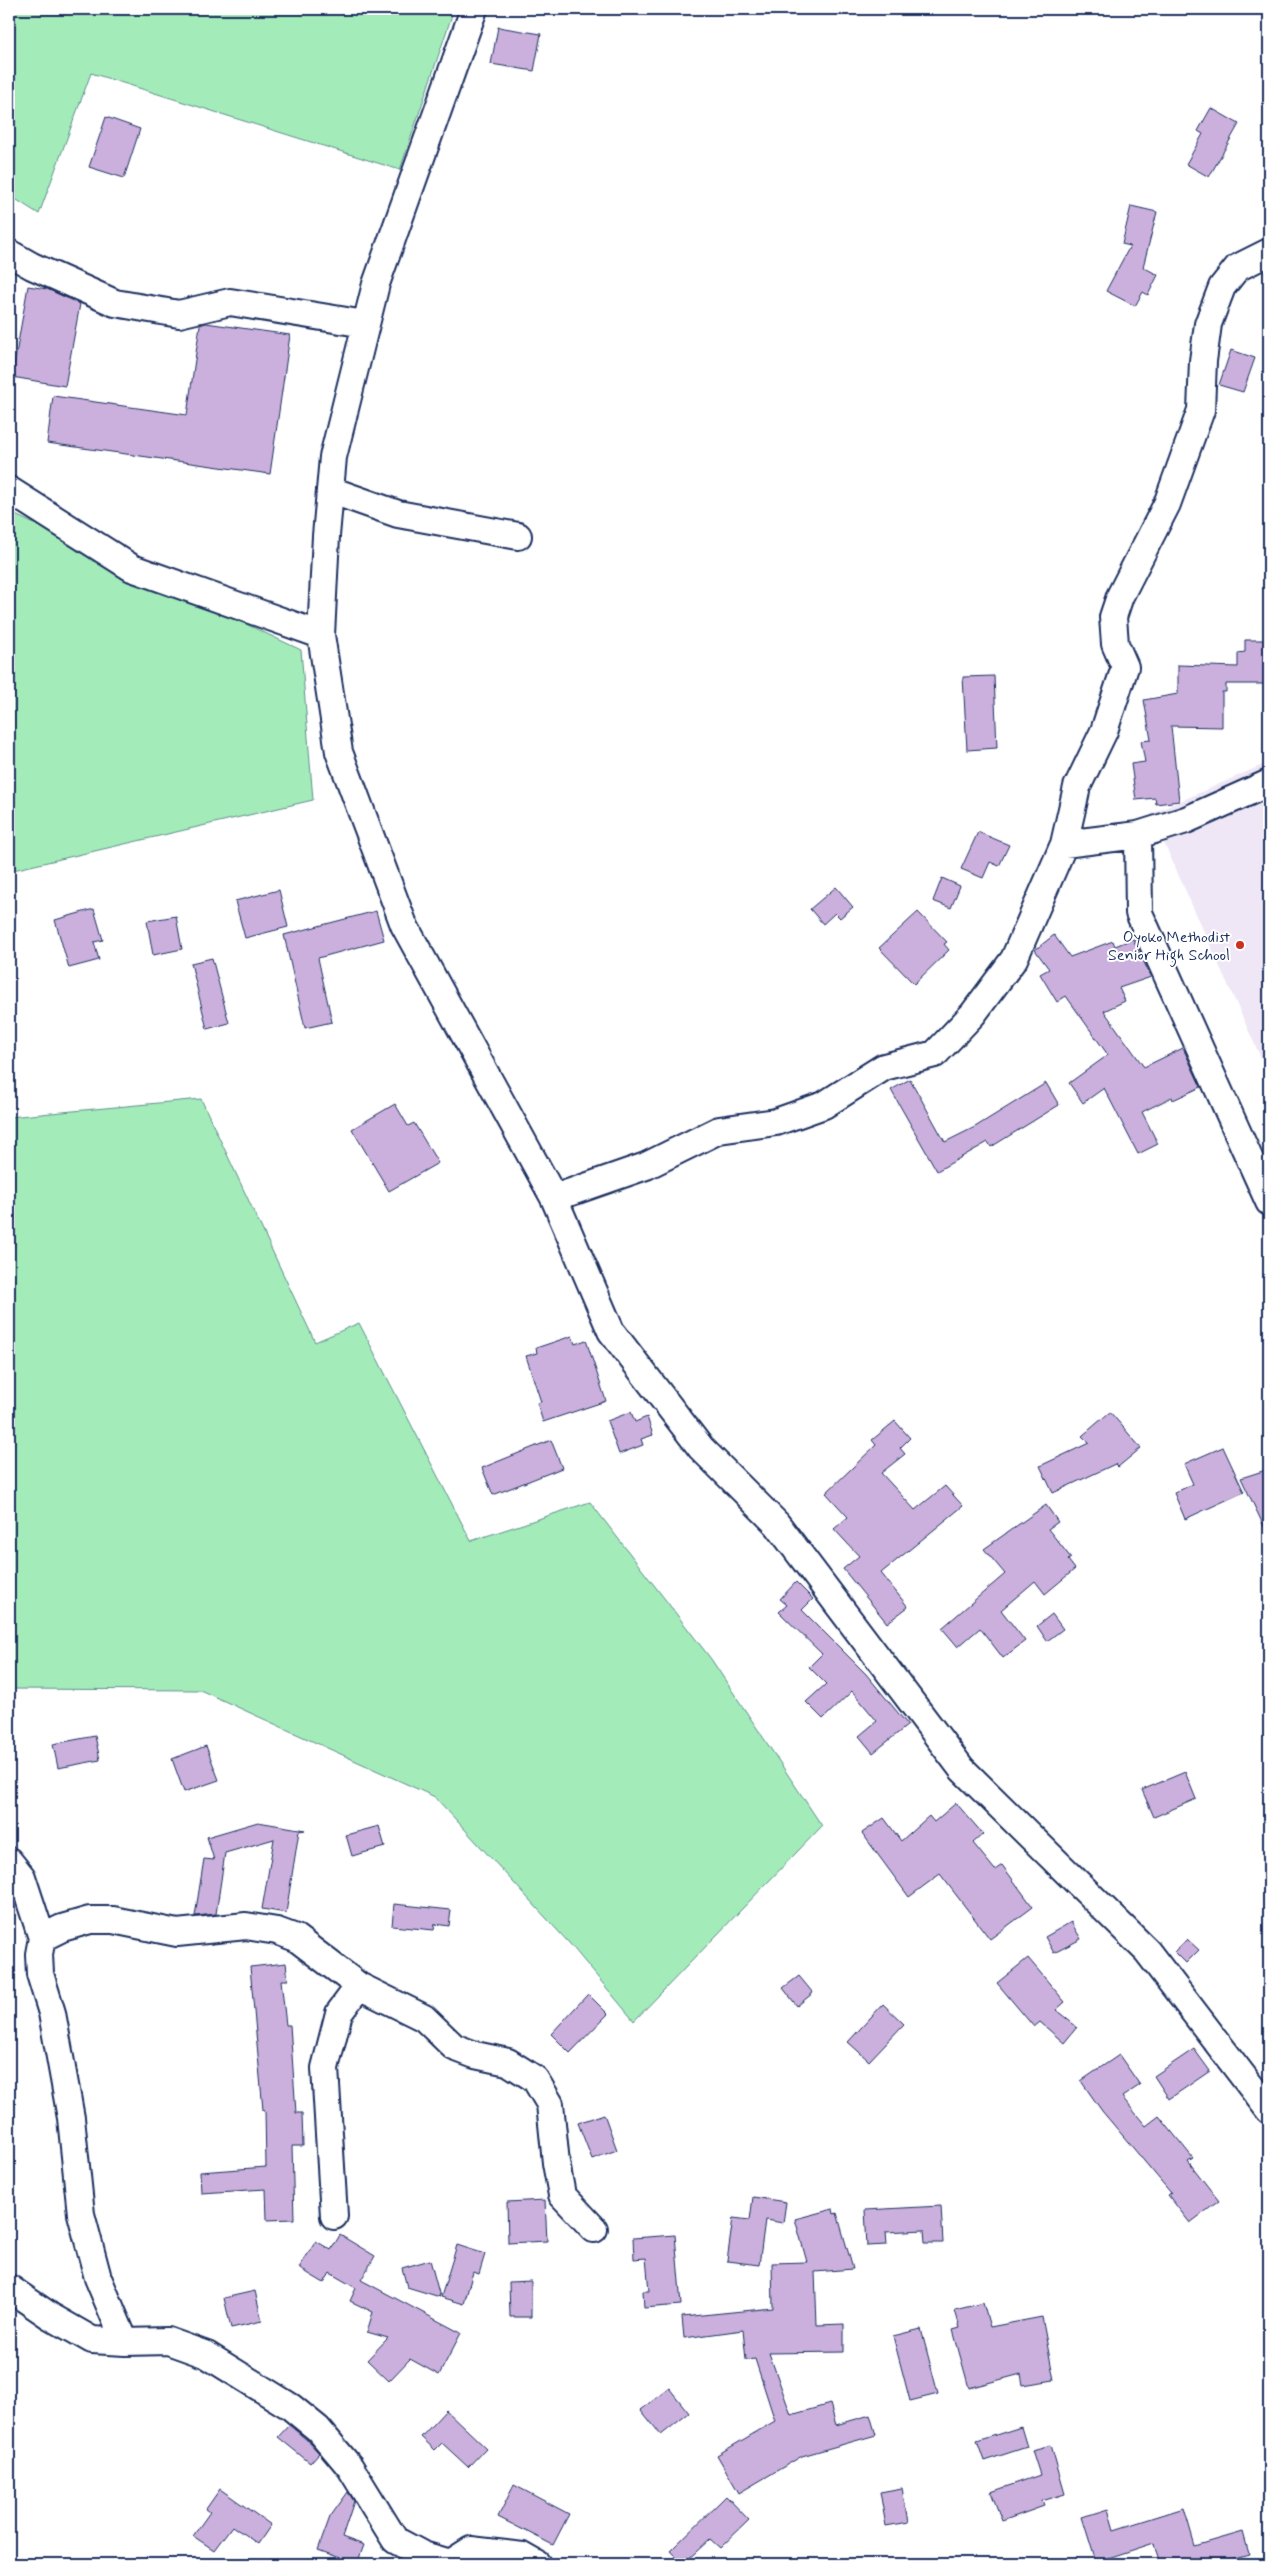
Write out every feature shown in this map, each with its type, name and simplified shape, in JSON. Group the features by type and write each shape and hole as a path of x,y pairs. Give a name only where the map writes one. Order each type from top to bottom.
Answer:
{"street":[{"path":"474,9 376,284 333,457 330,490 322,635 339,752 404,925 554,1198 611,1331 701,1448 777,1524 962,1769 1147,1951 1269,2110"},
{"path":"554,1198 646,1166 719,1130 776,1122 824,1105 884,1067 935,1054 973,1014 1014,960 1064,844 1076,786 1104,732 1125,667 1115,644 1113,618 1120,596 1167,504 1201,410 1203,361 1208,324 1222,287 1237,268 1269,252"},
{"path":"9,253 32,266 115,303 179,314 230,302 365,324"},
{"path":"9,490 132,568 322,635"},
{"path":"330,490 398,514 518,536"},
{"path":"1064,844 1138,835 1186,820 1269,783"},
{"path":"1138,835 1140,913 1269,1202"},
{"path":"9,1861 22,1877 42,1938 39,1954 40,1974 52,2013 71,2118 82,2214 98,2278 125,2342"},
{"path":"42,1938 62,1928 90,1920 113,1920 178,1933 246,1926 269,1929 296,1938 359,1986 424,2018 454,2047 476,2055 508,2062 535,2079 550,2104 556,2163 562,2195 594,2229"},
{"path":"334,2216 325,2068 339,2013 359,1986"},
{"path":"9,2288 50,2316 92,2340 125,2342 168,2340 207,2355 291,2407 318,2429 350,2467 395,2540 423,2555 449,2564 471,2550 523,2556 536,2564"}],"shaded area":[{"name":"Oyoko Methodist Senior High School","path":"1269,762 1269,1076 1151,814"}],"green space":[{"path":"9,9 454,9 400,170 91,73 39,214 9,195"},
{"path":"9,512 301,650 313,800 9,871"},
{"path":"201,1099 315,1342 359,1323 471,1541 590,1502 711,1659 822,1826 634,2021 570,1944 435,1797 200,1690 9,1689 9,1117"}],"building":[{"path":"498,27 541,34 534,71 491,64"},
{"path":"1211,108 1239,124 1209,177 1186,164 1203,134 1198,131"},
{"path":"106,117 140,129 124,178 89,167"},
{"path":"1131,206 1157,212 1143,267 1158,275 1148,295 1143,292 1135,306 1106,291 1130,246 1122,244"},
{"path":"28,286 47,289 80,304 65,386 12,377"},
{"path":"206,323 290,335 270,474 47,443 53,396 187,415 200,325"},
{"path":"1231,350 1255,358 1243,392 1219,385"},
{"path":"1245,640 1265,640 1265,645 1269,645 1269,684 1226,684 1226,692 1222,692 1222,727 1171,726 1179,801 1156,804 1155,798 1136,800 1131,764 1145,762 1141,741 1151,740 1144,700 1178,694 1178,665 1238,667 1238,653 1245,652"},
{"path":"994,676 997,748 967,750 963,677"},
{"path":"978,832 1009,845 999,866 990,862 983,878 961,869"},
{"path":"942,878 960,886 951,908 933,901"},
{"path":"836,887 853,907 840,918 835,913 823,924 810,909"},
{"path":"279,890 288,927 245,938 235,901"},
{"path":"94,909 103,940 94,942 99,960 69,968 55,920"},
{"path":"376,911 384,940 318,958 332,1022 305,1028 284,935"},
{"path":"918,912 947,942 944,944 949,950 914,984 879,948"},
{"path":"176,916 182,949 153,955 147,921"},
{"path":"1054,935 1070,957 1113,941 1115,946 1133,939 1151,977 1119,988 1125,1001 1104,1011 1144,1067 1183,1048 1201,1087 1173,1100 1172,1097 1142,1112 1158,1144 1138,1154 1104,1088 1083,1103 1069,1083 1108,1055 1066,996 1057,1002 1040,974 1049,969 1035,950"},
{"path":"212,958 229,1023 207,1029 191,963"},
{"path":"910,1079 945,1142 975,1127 1046,1083 1059,1105 991,1147 988,1142 937,1171 891,1090"},
{"path":"395,1104 408,1126 414,1123 438,1163 389,1191 352,1129"},
{"path":"572,1336 575,1344 586,1340 606,1401 543,1422 537,1403 541,1402 526,1356 537,1353 536,1348"},
{"path":"631,1412 635,1422 647,1417 653,1435 641,1439 643,1445 619,1454 607,1421"},
{"path":"1110,1412 1141,1448 1118,1467 1115,1464 1053,1493 1040,1466 1089,1443 1082,1436"},
{"path":"895,1421 910,1438 900,1448 905,1454 881,1473 915,1510 945,1486 963,1506 881,1573 908,1607 887,1623 843,1569 859,1556 834,1529 848,1517 826,1493 876,1445 872,1440"},
{"path":"551,1440 562,1468 493,1495 482,1468"},
{"path":"1223,1447 1244,1492 1185,1519 1174,1493 1193,1484 1184,1464"},
{"path":"1269,1469 1269,1537 1241,1478"},
{"path":"1046,1505 1058,1522 1048,1529 1071,1558 1068,1560 1075,1569 1045,1594 1035,1581 1001,1610 1025,1641 1003,1658 980,1628 958,1647 942,1628 1005,1574 984,1549"},
{"path":"796,1582 813,1599 802,1610 866,1674 908,1725 873,1753 859,1736 877,1721 852,1691 823,1719 806,1702 826,1684 809,1667 822,1654 779,1612 787,1605 780,1599"},
{"path":"1052,1614 1063,1629 1047,1641 1037,1626"},
{"path":"95,1736 100,1760 58,1768 53,1744"},
{"path":"206,1746 219,1780 184,1792 172,1759"},
{"path":"1185,1772 1196,1799 1154,1817 1142,1790"},
{"path":"956,1803 983,1834 973,1843 995,1870 1002,1865 1033,1907 990,1939 940,1874 909,1897 862,1833 884,1818 901,1841 929,1816 934,1822"},
{"path":"258,1822 305,1830 299,1831 286,1913 262,1909 274,1839 225,1853 216,1914 195,1916 204,1859 214,1860 207,1837"},
{"path":"379,1826 385,1847 352,1856 346,1835"},
{"path":"394,1904 451,1910 449,1926 435,1924 434,1930 392,1926"},
{"path":"1071,1922 1081,1939 1054,1953 1045,1937"},
{"path":"1187,1939 1199,1950 1186,1963 1175,1952"},
{"path":"1028,1958 1065,2002 1056,2010 1077,2027 1064,2043 1040,2022 1034,2027 997,1983"},
{"path":"286,1963 288,1980 281,1980 286,2025 290,2025 296,2113 302,2113 303,2146 292,2146 294,2219 267,2220 266,2189 201,2193 200,2172 266,2167 265,2110 263,2110 250,1967"},
{"path":"799,1976 813,1993 797,2006 783,1988"},
{"path":"588,1994 608,2014 570,2053 551,2034"},
{"path":"883,2004 904,2024 869,2061 848,2042"},
{"path":"1194,2049 1210,2071 1169,2099 1154,2076"},
{"path":"1119,2055 1140,2085 1122,2097 1146,2126 1159,2116 1193,2158 1188,2161 1219,2201 1190,2223 1168,2195 1171,2193 1102,2111 1081,2081"},
{"path":"604,2114 617,2150 592,2159 578,2123"},
{"path":"753,2197 786,2202 783,2223 765,2220 759,2265 727,2261 733,2218 750,2220"},
{"path":"545,2200 547,2241 508,2243 507,2202"},
{"path":"941,2206 943,2243 925,2243 924,2230 886,2232 887,2245 867,2246 865,2210"},
{"path":"833,2209 834,2214 837,2213 853,2269 815,2272 817,2325 844,2324 844,2352 769,2353 791,2415 830,2404 836,2425 870,2415 876,2435 802,2456 739,2493 717,2455 775,2421 755,2359 746,2360 743,2330 684,2338 682,2317 773,2308 772,2263 807,2262 795,2219"},
{"path":"340,2235 375,2256 361,2280 461,2333 439,2375 410,2359 389,2381 367,2360 388,2338 367,2332 373,2312 350,2301 356,2288 330,2273 324,2283 299,2268 316,2241 331,2250"},
{"path":"675,2235 681,2305 644,2308 643,2291 649,2291 646,2258 634,2259 633,2238"},
{"path":"457,2245 485,2254 479,2274 473,2272 464,2304 441,2297"},
{"path":"430,2260 440,2297 407,2287 402,2268"},
{"path":"531,2281 531,2317 510,2317 509,2282"},
{"path":"255,2291 262,2321 231,2328 224,2298"},
{"path":"983,2303 990,2327 1042,2317 1054,2380 1023,2385 1021,2374 969,2388 953,2330 960,2328 955,2310"},
{"path":"921,2329 938,2394 910,2401 893,2336"},
{"path":"669,2388 689,2413 661,2435 641,2410"},
{"path":"446,2410 486,2448 468,2467 442,2443 435,2450 421,2437"},
{"path":"289,2425 319,2453 310,2463 278,2437"},
{"path":"1021,2427 1027,2447 984,2461 977,2441"},
{"path":"1051,2445 1065,2494 1042,2501 1044,2506 1002,2521 991,2492 1040,2475 1032,2450"},
{"path":"514,2485 569,2514 553,2545 498,2517"},
{"path":"902,2488 908,2522 886,2526 880,2492"},
{"path":"220,2489 271,2525 258,2544 232,2526 214,2550 193,2536 210,2512 206,2509"},
{"path":"348,2492 354,2501 342,2537 364,2545 357,2564 318,2550 330,2517"},
{"path":"726,2496 749,2520 720,2548 710,2539 683,2564 670,2551"},
{"path":"1184,2508 1195,2546 1243,2532 1249,2554 1213,2564 1160,2564 1154,2543 1096,2562 1082,2517 1108,2509 1114,2530"}],"place":[{"name":"Oyoko Methodist Senior High School","path":"1240,945"}]}
